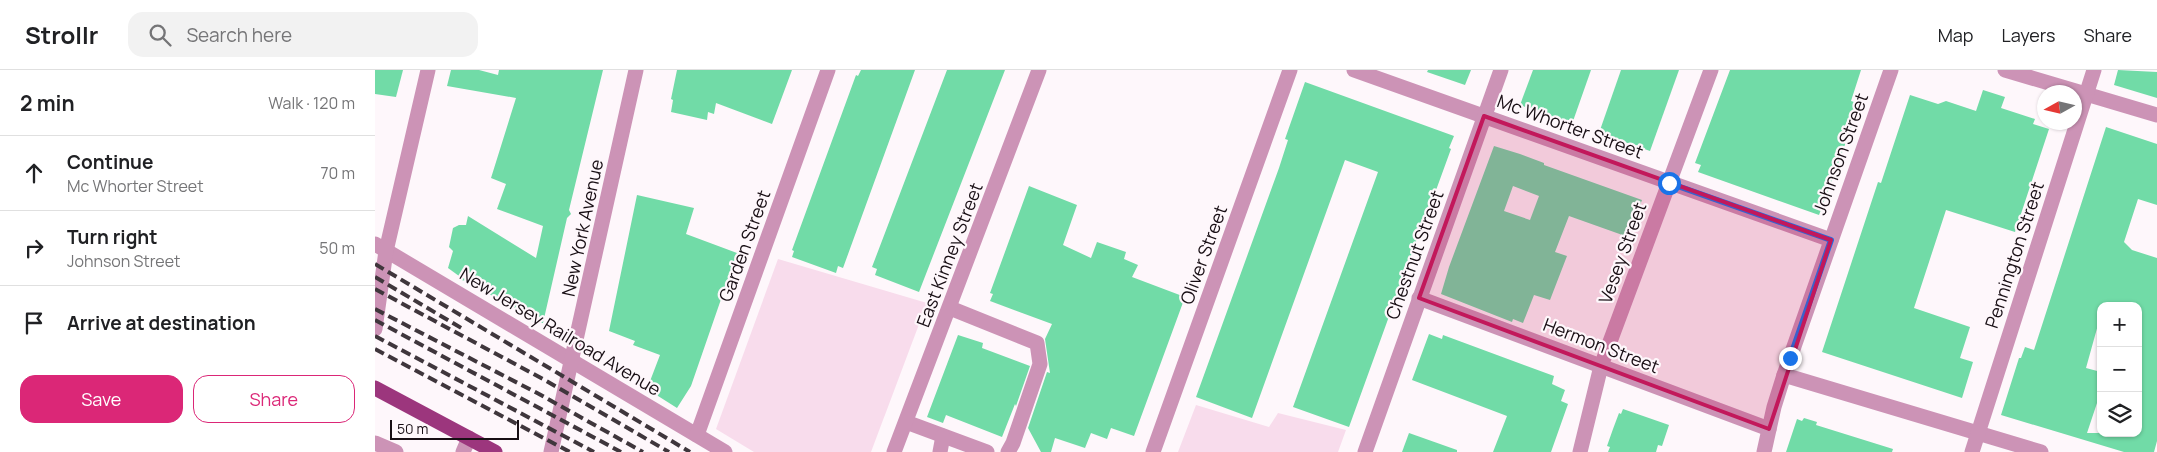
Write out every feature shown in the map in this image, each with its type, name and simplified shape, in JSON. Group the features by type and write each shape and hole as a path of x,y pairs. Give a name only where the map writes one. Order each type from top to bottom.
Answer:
{"main road":[{"path":"375,388 466,445 495,452"}],"street":[{"path":"375,329 381,247 428,70"},
{"name":"New York Avenue","path":"551,452 636,70"},
{"name":"Garden Street","path":"697,435 828,70"},
{"name":"East Kinney Street","path":"894,452 1039,70"},
{"name":"Oliver Street","path":"1153,452 1290,70"},
{"name":"Mc Whorter Street","path":"1354,70 1831,240"},
{"name":"Chestnut Street","path":"1365,452 1501,70"},
{"name":"Vesey Street","path":"1580,452 1601,366 1711,70"},
{"name":"Johnson Street","path":"1764,452 1784,375 1891,70"},
{"path":"2005,70 2047,76 2087,94 2157,115"},
{"name":"Pennington Street","path":"1972,452 2094,70"},
{"name":"New Jersey Railroad Avenue","path":"381,247 725,452"},
{"name":"Hermon Street","path":"1419,298 1769,429"},
{"path":"950,308 1037,343 1040,364 1013,443 1008,452"},
{"path":"1784,375 2041,452"},
{"path":"906,422 987,452"},
{"path":"940,452 943,436"},
{"path":"375,443 396,452"}],"highlighted area":[{"path":"1484,116 1831,240 1769,429 1419,298"}],"shaded area":[{"path":"778,259 927,303 871,452 754,452 716,429"},
{"path":"1196,405 1269,427 1278,413 1346,430 1338,452 1178,452"}],"building":[{"path":"375,70 403,70 396,97 375,94"},
{"path":"451,70 479,70 498,75 499,70 603,70 569,210 571,214 567,218 543,323 533,322 509,305 502,304 486,292 480,292 479,288 468,281 460,280 459,276 448,268 453,251 449,247 453,228 459,225 466,225 468,216 536,258 543,226 497,209 506,184 491,178 516,98 447,86"},
{"path":"677,70 792,70 772,124 716,103 714,114 708,112 707,120 671,112 673,100 671,99"},
{"path":"861,70 915,70 843,268 838,266 836,273 792,257 794,251 792,250 856,75 858,76"},
{"path":"947,70 1005,70 919,292 875,275 877,269 872,267"},
{"path":"1428,70 1471,70 1465,85 1427,72"},
{"path":"1533,70 1591,70 1572,124 1520,105"},
{"path":"1621,70 1679,70 1650,151 1599,133"},
{"path":"1730,70 1861,70 1851,101 1860,104 1819,215 1698,172 1701,165 1695,163"},
{"path":"2118,70 2157,72 2157,98 2114,85"},
{"path":"1305,82 1454,136 1449,148 1451,149 1349,427 1293,407 1378,172 1345,160 1252,418 1196,397 1279,168 1288,140 1285,139"},
{"path":"1983,90 2005,97 2001,108 2035,119 2033,124 2037,125 2037,130 2049,130 2015,232 1946,210 1914,308 1970,327 1960,358 1973,362 1962,398 1822,352 1878,182 1881,183 1910,95 1938,104 1946,101 1976,111"},
{"path":"2106,127 2157,144 2157,205 2138,199 2124,242 2132,250 2157,258 2157,441 2154,452 2124,452 2001,415 2019,358 2021,358 2025,347 2034,350"},
{"path":"1494,146 1642,200 1628,237 1569,216 1555,252 1567,256 1550,300 1534,295 1523,323 1513,319 1512,322 1441,294 1449,267","holes":["1513,186 1539,196 1530,220 1504,211"]},
{"path":"1029,186 1077,205 1063,245 1091,258 1097,242 1126,252 1124,259 1138,265 1132,277 1185,297 1134,436 1111,428 1107,439 1091,433 1085,448 1055,438 1051,452 1041,452 1028,428 1047,372 1050,373 1045,339 1052,324 990,301 993,294 990,293"},
{"path":"637,195 694,208 686,234 737,253 691,386 677,408 647,389 660,355 633,345 635,341 609,331"},
{"path":"1429,334 1442,339 1443,335 1554,376 1552,384 1565,390 1561,401 1568,404 1551,452 1493,452 1507,416 1412,380"},
{"path":"958,335 983,343 982,348 1030,366 1016,406 1015,404 1002,437 946,415 943,423 927,417"},
{"path":"1623,409 1669,425 1662,446 1658,445 1656,452 1608,452 1610,447 1607,446 1619,413 1621,414"},
{"path":"1804,418 1817,422 1816,425 1893,449 1892,452 1786,452 1797,419 1802,421"},
{"path":"1409,433 1457,450 1457,452 1402,452"}],"railway":[{"path":"375,264 690,452"},
{"path":"375,277 463,329"},
{"path":"375,289 543,379 669,452"},
{"path":"375,309 539,394 643,452"},
{"path":"375,320 621,452"},
{"path":"375,336 594,452"},
{"path":"375,349 570,452"}],"route":[{"path":"1669,183 1831,240 1790,358"}]}
